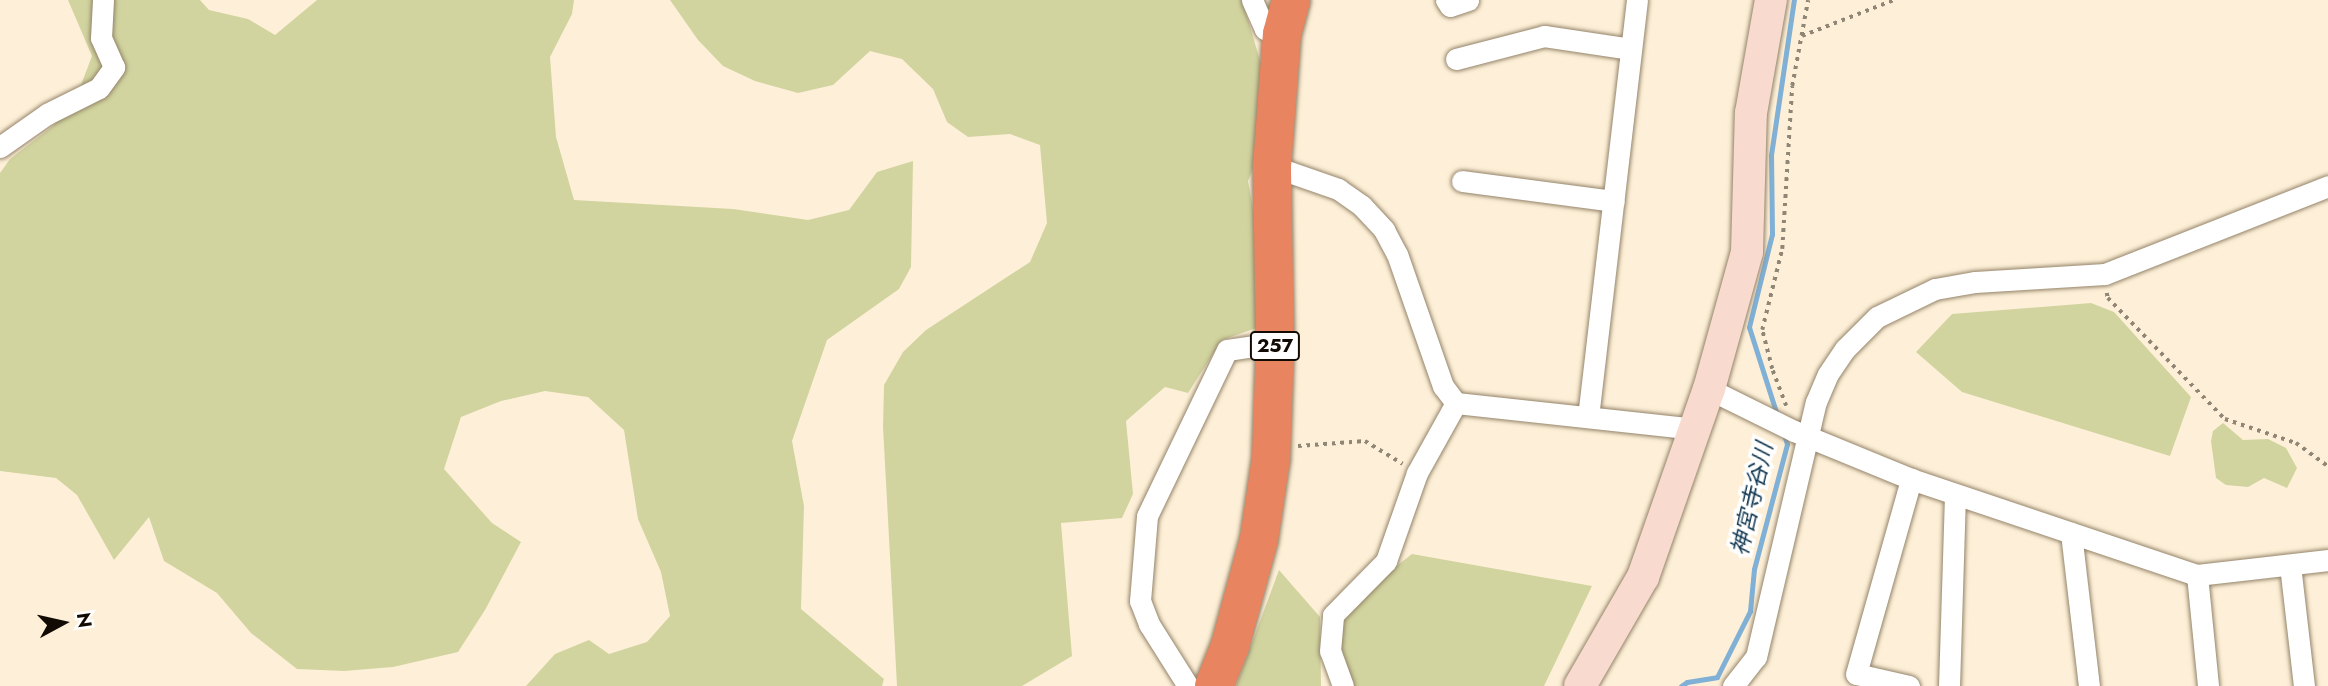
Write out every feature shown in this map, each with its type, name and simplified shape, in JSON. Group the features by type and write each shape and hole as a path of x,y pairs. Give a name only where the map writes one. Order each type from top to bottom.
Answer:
{"highway":[{"name":"257","path":"1214,686 1230,646 1259,539 1271,459 1275,343 1272,166 1286,17"}],"street":[{"path":"0,146 47,114 99,88 114,67 101,38 103,0"},
{"path":"1252,0 1265,29 1286,17"},
{"path":"1446,0 1450,6 1468,0"},
{"path":"1588,417 1637,0"},
{"path":"1580,686 1643,577 1709,389 1747,252 1751,113 1771,0"},
{"path":"1456,59 1544,36 1631,49"},
{"path":"1272,166 1338,188 1362,206 1384,230 1397,254 1443,386 1456,402 1694,429"},
{"path":"1462,181 1614,201"},
{"path":"1733,686 1756,657 1787,521 1802,435 1828,374 1844,349 1877,317 1935,289 1975,282 2105,274 2328,186"},
{"path":"1188,686 1149,624 1140,601 1147,516 1227,350 1275,343"},
{"path":"1709,389 1802,435 1955,496 2197,575 2328,560"},
{"path":"1343,686 1330,651 1333,615 1386,561 1417,473 1456,402"},
{"path":"1909,686 1856,674 1911,479"},
{"path":"1949,686 1955,496"},
{"path":"2071,533 2089,686"},
{"path":"2290,565 2304,686"},
{"path":"2197,575 2208,686"}],"path":[{"path":"1802,435 1772,369 1762,330 1782,249 1792,86 1808,0"},
{"path":"1801,37 1894,0"},
{"path":"2105,274 2108,298 2225,419 2296,443 2328,466"},
{"path":"1271,459 1296,446 1365,441 1417,473"}],"green space":[{"path":"68,0 200,0 209,10 248,19 275,35 317,0 574,0 572,14 550,57 556,137 574,200 733,209 808,220 849,210 877,172 913,161 911,267 899,289 827,340 792,441 804,506 801,609 884,679 882,686 526,686 555,654 589,640 609,654 647,642 670,616 661,572 638,519 624,430 588,397 545,391 501,401 461,417 444,469 492,523 521,542 485,610 458,652 393,667 344,671 297,669 251,633 217,593 164,561 149,517 114,560 77,495 56,478 0,471 0,173 10,159 53,126 76,98 92,56"},
{"path":"670,0 1242,0 1265,77 1266,137 1248,181 1259,241 1259,327 1222,340 1188,393 1165,387 1126,421 1133,494 1122,518 1061,523 1072,656 1022,686 897,686 883,427 884,385 903,352 926,330 1030,262 1047,223 1040,145 1010,134 968,137 947,122 933,89 902,59 870,51 833,85 798,93 755,81 723,66 698,40"},
{"path":"2091,303 2114,312 2191,397 2170,456 1962,392 1916,352 1952,314"},
{"path":"2223,423 2243,440 2268,439 2286,448 2297,468 2287,488 2264,478 2248,487 2226,485 2216,478 2211,441 2213,431"},
{"path":"1412,554 1592,586 1544,686 1338,686 1342,617 1360,594"},
{"path":"1279,570 1320,617 1321,686 1236,686"}],"waterway":[{"name":"神宮寺谷川","path":"1777,415 1749,327 1772,234 1771,155 1794,0"},
{"name":"神宮寺谷川","path":"1681,686 1687,682 1717,677 1750,611 1754,569 1787,444 1784,434"}]}
